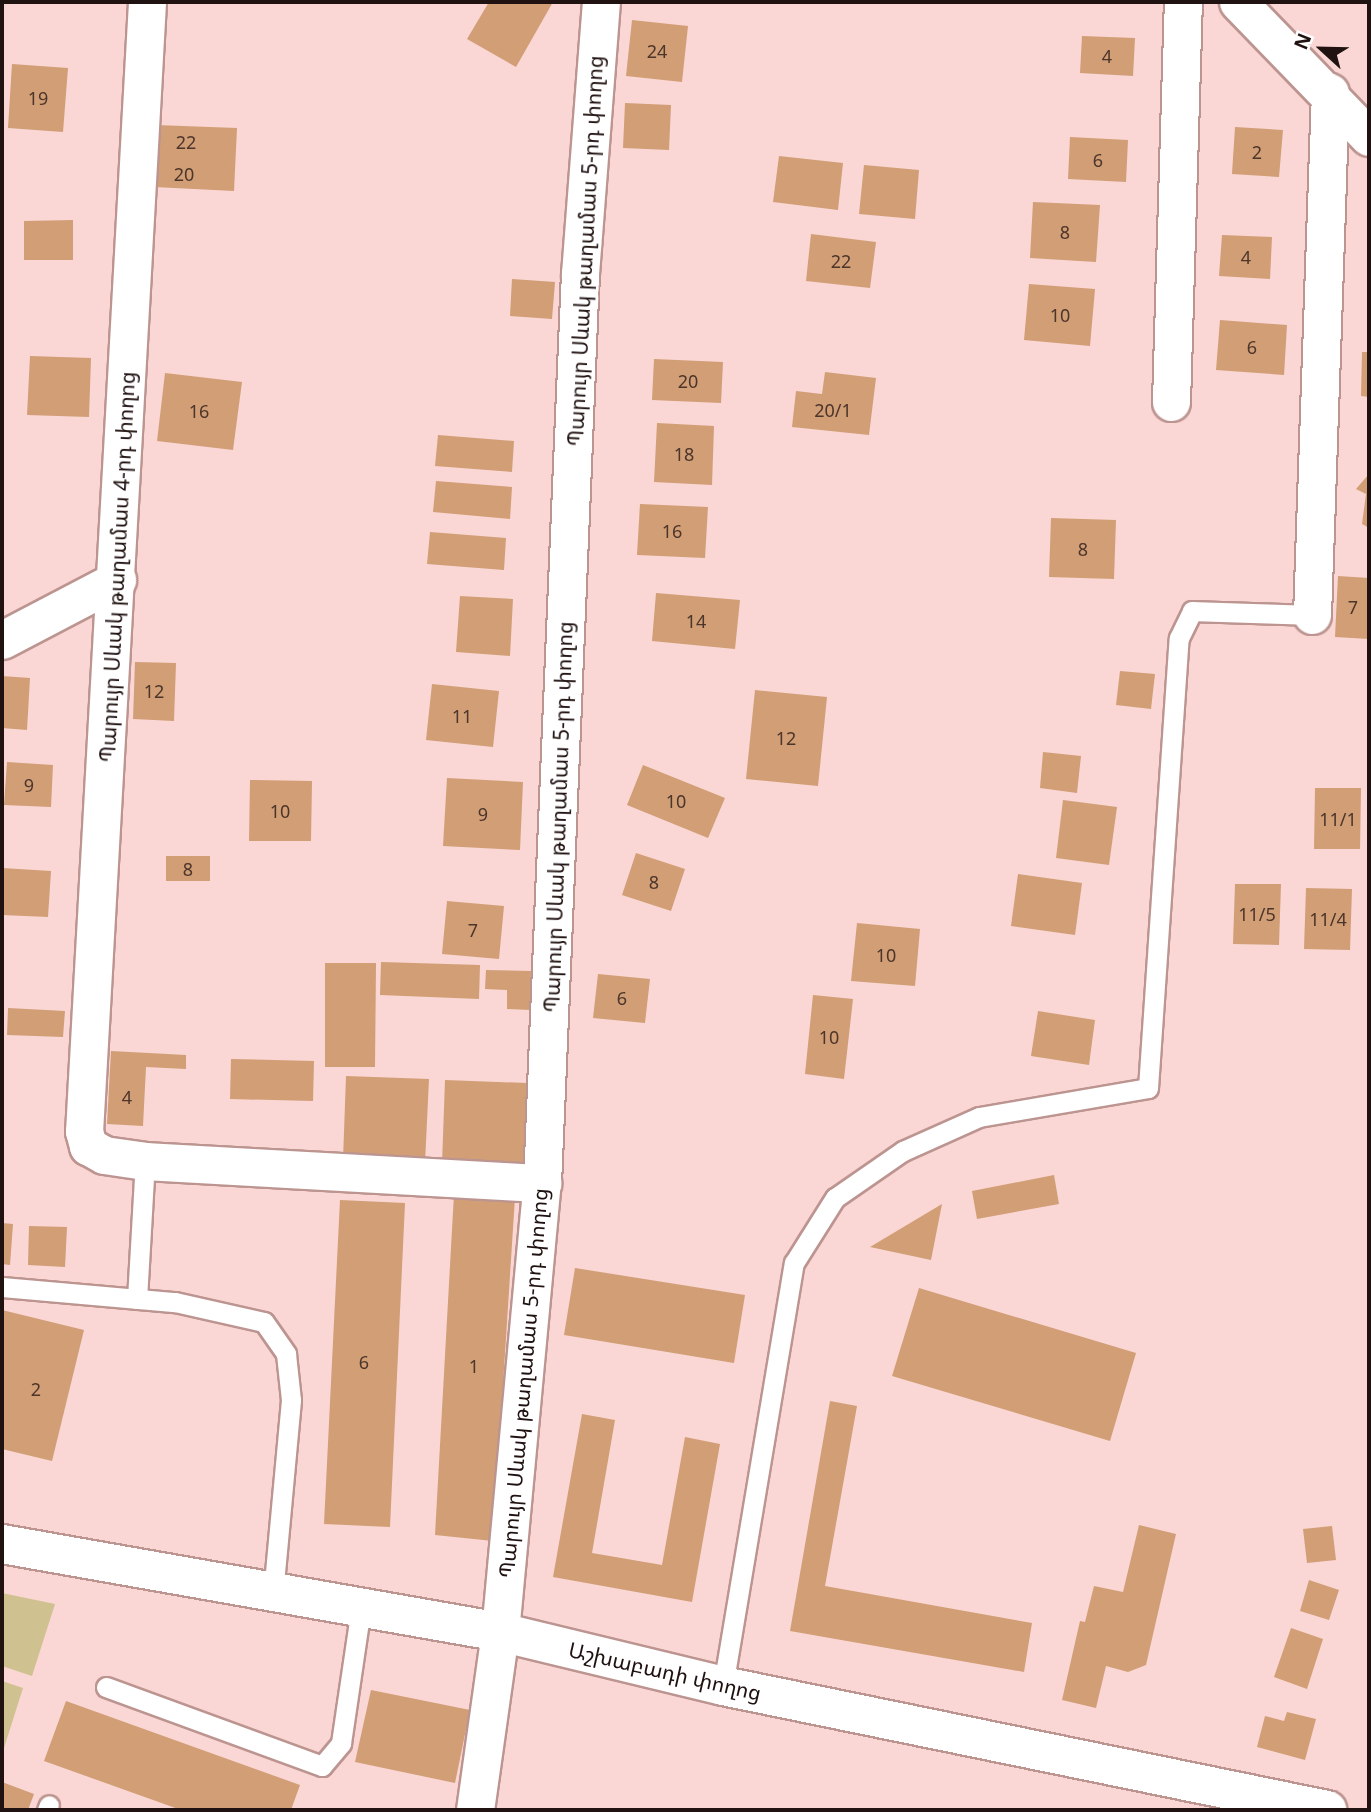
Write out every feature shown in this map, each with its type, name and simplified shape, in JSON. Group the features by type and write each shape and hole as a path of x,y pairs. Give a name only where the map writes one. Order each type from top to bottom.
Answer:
{"street":[{"name":"Պարույր Սևակ թաղամաս 4-րդ փողոց","path":"145,1161 104,1155 88,1146 84,1131 117,580 147,2"},
{"name":"Պարույր Սևակ թաղամաս 5-րդ փողոց","path":"475,1810 500,1632 542,1183 580,274 601,2"},
{"path":"1171,402 1183,2"},
{"path":"1238,2 1330,92 1369,137"},
{"path":"1312,615 1330,92"},
{"path":"2,640 117,580"},
{"path":"145,1161 542,1183"},
{"name":"Աշխաբադի փողոց","path":"2,1544 500,1632 723,1686 1326,1810"}],"lane":[{"path":"723,1686 794,1263 835,1198 903,1151 979,1117 1147,1088 1179,638 1192,611 1312,615"},
{"path":"137,1299 145,1161"},
{"path":"2,1287 175,1302 264,1322 286,1354 291,1400 273,1593"},
{"path":"106,1687 322,1766 341,1743 362,1607"}],"shaded area":[{"path":"2,1593 55,1604 32,1676 2,1666"},
{"path":"2,1681 23,1688 4,1748 2,1747"}],"building":[{"path":"489,2 553,2 516,67 467,39"},
{"path":"632,20 688,26 682,82 626,76"},
{"path":"1082,36 1135,38 1133,76 1080,73"},
{"path":"12,64 68,68 63,132 8,128"},
{"path":"625,103 671,105 669,150 623,148"},
{"path":"156,125 237,128 234,191 154,187"},
{"path":"1235,127 1283,130 1279,177 1232,174"},
{"path":"1070,137 1128,140 1126,182 1068,179"},
{"path":"779,156 843,163 838,210 773,202"},
{"path":"864,165 919,170 915,219 859,214"},
{"path":"1033,202 1100,205 1096,262 1030,258"},
{"path":"73,220 73,260 24,260 24,221"},
{"path":"811,234 876,242 870,288 806,281"},
{"path":"1222,235 1272,237 1270,279 1219,276"},
{"path":"512,279 555,282 552,319 510,316"},
{"path":"1029,284 1095,289 1090,346 1024,340"},
{"path":"1220,320 1287,325 1284,375 1216,370"},
{"path":"1362,352 1369,352 1369,397 1361,396"},
{"path":"30,356 91,358 89,417 27,415"},
{"path":"654,359 723,362 721,403 652,400"},
{"path":"825,372 876,378 869,435 792,427 796,391 822,394"},
{"path":"165,373 242,382 233,450 157,441"},
{"path":"657,423 714,426 712,485 654,482"},
{"path":"438,435 514,441 512,472 435,466"},
{"path":"1369,474 1369,528 1362,524 1366,494 1356,489"},
{"path":"436,481 512,487 510,519 433,512"},
{"path":"640,504 708,507 705,558 637,555"},
{"path":"1051,518 1116,520 1114,579 1049,577"},
{"path":"430,532 506,538 504,570 427,564"},
{"path":"1338,576 1369,578 1369,639 1335,637"},
{"path":"656,593 740,600 735,649 652,641"},
{"path":"460,596 513,599 510,656 456,652"},
{"path":"135,662 176,663 174,721 133,719"},
{"path":"1120,671 1155,674 1151,709 1116,705"},
{"path":"2,676 30,678 27,730 2,728"},
{"path":"432,684 499,691 493,747 426,740"},
{"path":"755,690 827,697 818,786 746,779"},
{"path":"1043,752 1081,756 1077,793 1040,788"},
{"path":"7,762 53,765 51,807 4,805"},
{"path":"643,765 725,798 708,838 627,805"},
{"path":"447,778 523,782 520,850 443,846"},
{"path":"250,780 312,781 311,841 249,841"},
{"path":"1315,788 1361,788 1360,849 1314,849"},
{"path":"1063,800 1117,807 1109,865 1056,858"},
{"path":"636,853 685,869 671,911 622,895"},
{"path":"166,856 210,856 210,881 166,881"},
{"path":"2,868 51,871 48,917 2,915"},
{"path":"1018,874 1082,883 1075,935 1011,926"},
{"path":"1235,884 1281,884 1279,945 1233,944"},
{"path":"1306,888 1352,889 1350,950 1304,949"},
{"path":"447,901 504,906 499,959 442,954"},
{"path":"857,923 920,929 915,986 851,981"},
{"path":"381,962 480,965 479,999 380,995"},
{"path":"325,963 376,963 375,1067 325,1067"},
{"path":"486,970 531,971 530,1010 507,1009 507,990 485,989"},
{"path":"598,974 650,979 645,1023 593,1018"},
{"path":"813,995 853,999 844,1079 805,1074"},
{"path":"8,1008 65,1011 63,1037 7,1035"},
{"path":"1038,1011 1095,1020 1089,1065 1031,1056"},
{"path":"111,1051 186,1055 186,1069 146,1067 143,1126 107,1124"},
{"path":"231,1059 314,1061 313,1101 230,1099"},
{"path":"346,1076 429,1079 425,1163 343,1160"},
{"path":"445,1080 527,1083 524,1167 442,1164"},
{"path":"1054,1175 1059,1204 977,1219 972,1191"},
{"path":"454,1194 515,1197 493,1541 435,1535"},
{"path":"340,1200 405,1203 390,1527 324,1524"},
{"path":"942,1204 931,1260 870,1247"},
{"path":"2,1223 13,1224 10,1265 2,1264"},
{"path":"29,1226 67,1227 65,1267 28,1265"},
{"path":"575,1268 745,1295 734,1363 564,1335"},
{"path":"919,1288 1136,1353 1110,1441 892,1376"},
{"path":"2,1310 84,1330 52,1461 2,1449"},
{"path":"830,1401 857,1406 825,1586 1032,1623 1024,1672 790,1631"},
{"path":"582,1414 615,1420 592,1553 662,1565 685,1437 720,1444 692,1602 553,1577"},
{"path":"1139,1525 1176,1534 1146,1665 1128,1672 1106,1666 1096,1708 1062,1700 1080,1621 1085,1622 1094,1586 1123,1592"},
{"path":"1332,1526 1336,1560 1307,1563 1303,1529"},
{"path":"1309,1580 1339,1590 1329,1620 1300,1611"},
{"path":"1291,1628 1323,1639 1307,1689 1274,1677"},
{"path":"371,1690 470,1710 455,1783 355,1762"},
{"path":"66,1701 300,1785 291,1810 181,1810 44,1761"},
{"path":"1287,1712 1316,1719 1305,1760 1257,1747 1265,1716 1284,1721"},
{"path":"2,1782 34,1794 28,1810 2,1810"}]}
